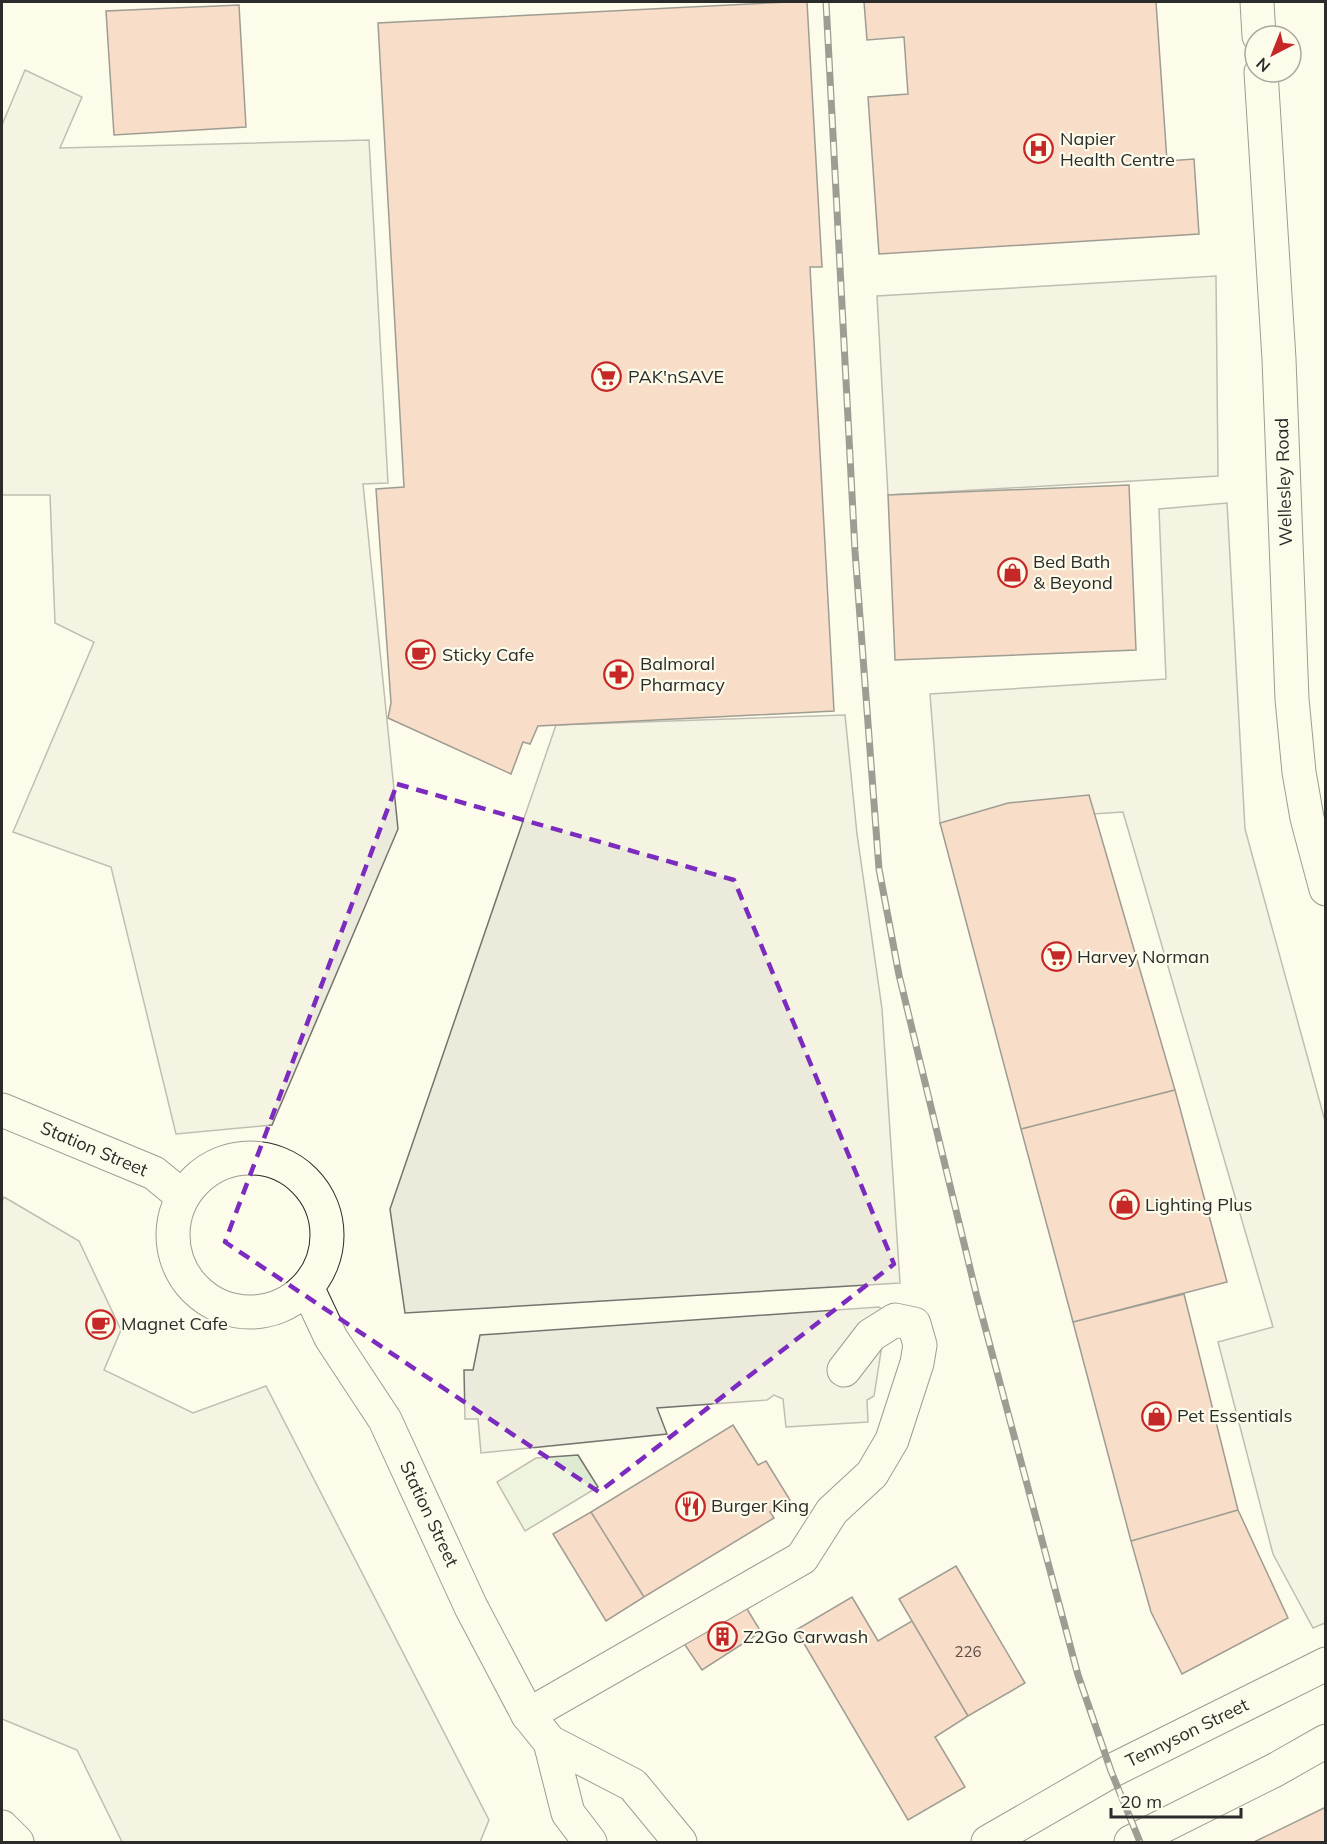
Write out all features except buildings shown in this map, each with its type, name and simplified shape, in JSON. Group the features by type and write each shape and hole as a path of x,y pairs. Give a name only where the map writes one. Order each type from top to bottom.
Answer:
{"main road":[{"path":"1257,2 1258,24"},
{"name":"Wellesley Road","path":"1262,84 1278,339 1293,699 1299,772 1307,818 1326,889"},
{"name":"Station Street","path":"2,1110 154,1173 182,1196"},
{"path":"233,1158 266,1159 296,1172 317,1196 327,1227 323,1259 308,1287 282,1305 252,1312 221,1307 195,1289 177,1261 172,1228 182,1196 203,1172 233,1158"},
{"name":"Station Street","path":"308,1287 331,1338 385,1419 471,1607 528,1715 550,1742 633,1785 680,1842"},
{"path":"528,1715 802,1558 832,1511 872,1474 892,1440 917,1364 920,1344 914,1324 895,1320 871,1335 844,1370"},
{"name":"Tennyson Street","path":"988,1842 1111,1771 1326,1664"},
{"path":"1131,1842 1275,1770 1326,1741"},
{"name":"Station Street","path":"550,1742 566,1828 590,1842"},
{"path":"2,1827 17,1842"}],"highlighted area":[{"path":"397,784 734,880 894,1264 599,1492 225,1242"}],"green space":[{"path":"578,1455 598,1487 525,1531 497,1482 536,1458"}],"shaded area":[{"path":"25,70 82,97 60,148 369,140 388,483 363,484 398,829 272,1125 176,1134 111,867 13,832 94,642 55,623 50,495 2,495 2,125"},
{"path":"1216,276 1218,476 888,495 877,296"},
{"path":"1227,503 1245,829 1325,1121 1325,1623 1313,1628 1273,1554 1218,1342 1273,1327 1123,812 940,824 930,694 1166,679 1159,509"},
{"path":"845,715 857,834 882,1009 900,1283 405,1313 390,1209 556,725"},
{"path":"4,1197 79,1241 121,1330 104,1370 193,1413 266,1386 489,1820 480,1842 122,1842 77,1750 2,1719 2,1202"},
{"path":"879,1307 887,1313 874,1396 867,1400 868,1422 786,1427 783,1399 774,1395 767,1400 657,1408 667,1434 481,1453 478,1419 465,1419 464,1370 473,1370 480,1335"}],"railway":[{"path":"826,2 855,551 879,869 899,975 977,1297 1078,1675 1111,1771 1140,1842"}],"place":[{"name":"Napier Health Centre","path":"1039,149"},
{"name":"PAK'nSAVE","path":"607,377"},
{"name":"Bed Bath & Beyond","path":"1012,572"},
{"name":"Sticky Cafe","path":"421,655"},
{"name":"Balmoral Pharmacy","path":"619,674"},
{"name":"Harvey Norman","path":"1056,957"},
{"name":"Lighting Plus","path":"1124,1205"},
{"name":"Magnet Cafe","path":"100,1324"},
{"name":"Pet Essentials","path":"1156,1416"},
{"name":"Burger King","path":"690,1506"},
{"name":"Z2Go Carwash","path":"722,1637"}]}
